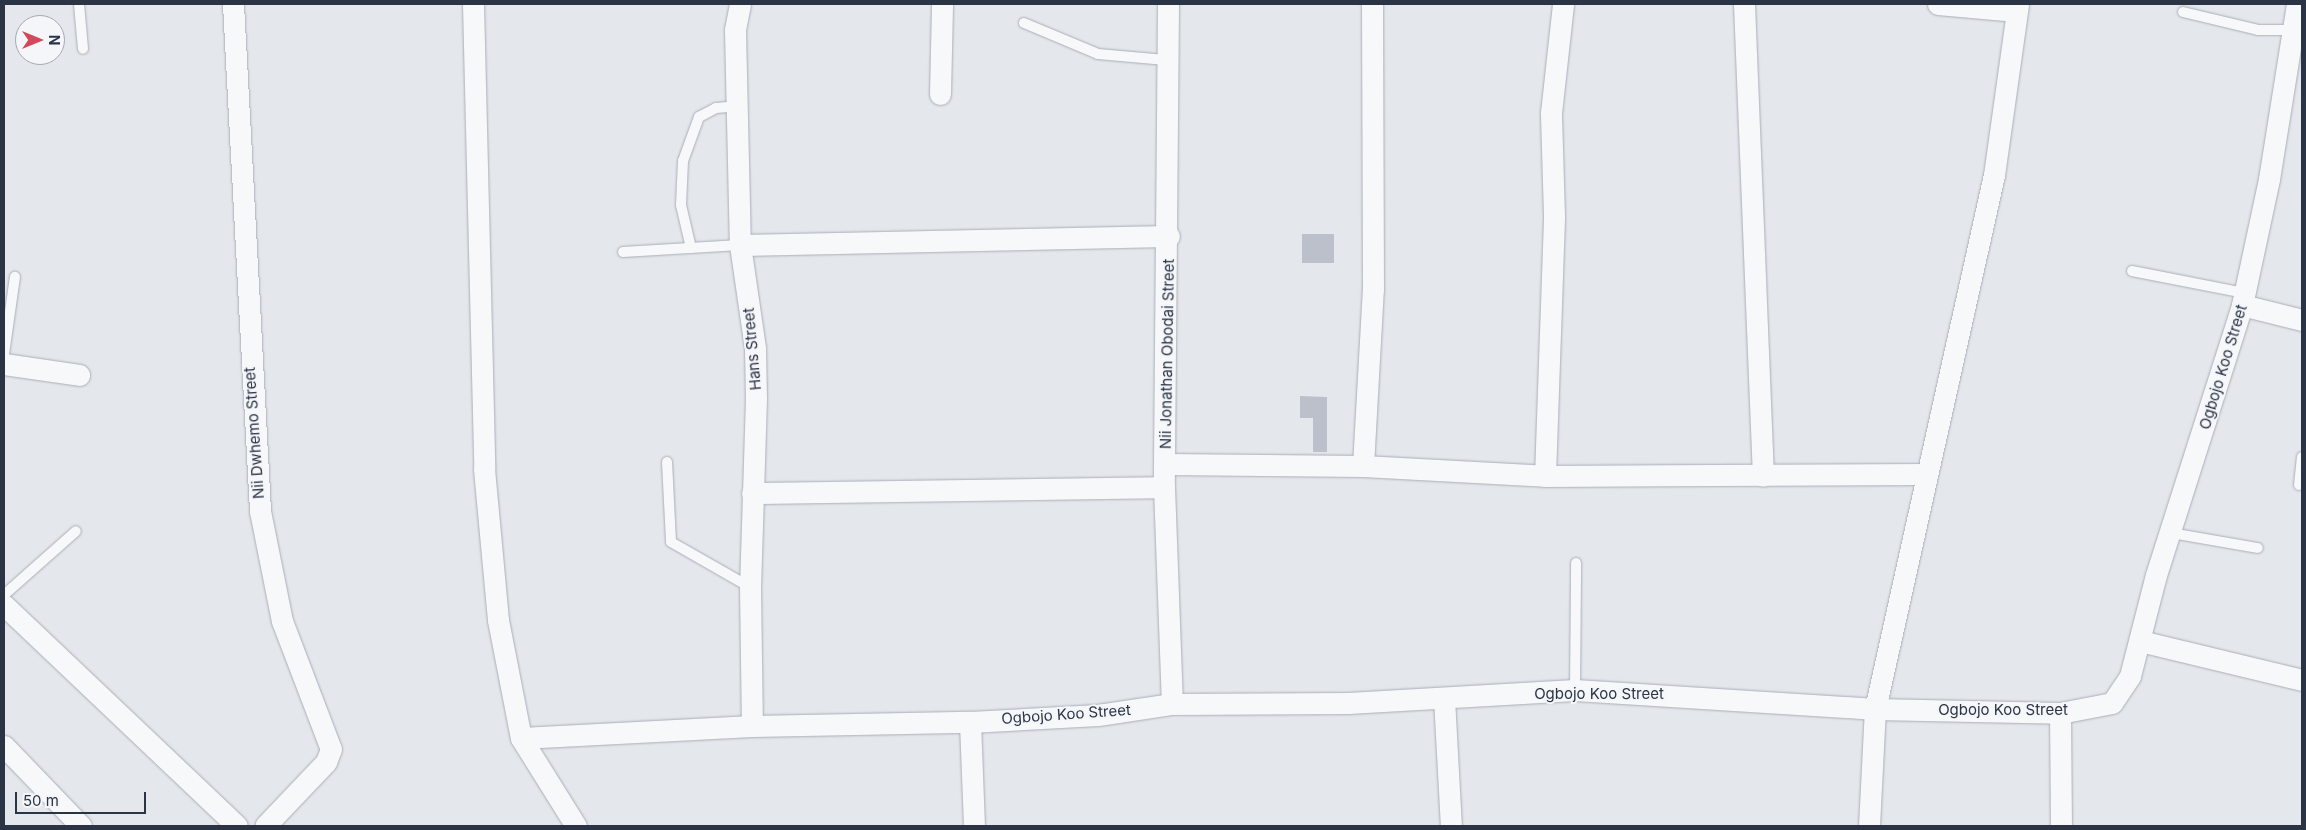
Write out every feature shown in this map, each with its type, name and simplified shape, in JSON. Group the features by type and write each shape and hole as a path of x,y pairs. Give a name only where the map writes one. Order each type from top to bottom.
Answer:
{"street":[{"name":"Nii Dwhemo Street","path":"233,4 260,511 282,621 331,749 326,762 265,826"},
{"path":"473,4 484,469 498,620 521,738 576,826"},
{"name":"Hans Street","path":"740,4 735,30 740,106 740,245 755,348 750,587 752,726"},
{"path":"940,94 942,4"},
{"name":"Nii Jonathan Obodai Street","path":"1168,4 1166,60 1169,236 1166,464 1164,487 1172,704"},
{"path":"1363,466 1373,289 1372,4"},
{"path":"1545,476 1554,216 1551,113 1563,4"},
{"path":"1744,4 1763,476"},
{"path":"1869,826 1875,709 1994,175 2018,8 1938,4"},
{"name":"Ogbojo Koo Street","path":"521,738 752,726 970,722 1098,715 1172,704 1348,703 1575,690 1875,709 2060,713 2112,703 2130,676 2171,533 2243,299 2295,30 2297,4"},
{"path":"740,245 1169,236"},
{"path":"2243,299 2302,320"},
{"path":"4,364 79,375"},
{"path":"1166,464 1363,466 1545,476 1927,474"},
{"path":"752,493 1164,487"},
{"path":"4,605 237,826"},
{"path":"2140,641 2302,680"},
{"path":"1444,698 1451,826"},
{"path":"2060,713 2061,826"},
{"path":"970,722 974,826"},
{"path":"4,746 81,826"}],"lane":[{"path":"79,4 83,49"},
{"path":"2182,12 2258,30 2295,30"},
{"path":"1024,23 1098,54 1166,60"},
{"path":"691,248 680,183 692,135 705,111 740,106"},
{"path":"623,252 740,245"},
{"path":"2132,271 2243,299"},
{"path":"4,354 15,277"},
{"path":"2298,486 2302,457"},
{"path":"667,462 671,542 750,587"},
{"path":"4,595 76,532"},
{"path":"2171,533 2258,548"},
{"path":"1575,690 1576,563"}],"building":[{"path":"1302,234 1334,234 1334,263 1302,263"},
{"path":"1300,396 1327,397 1327,452 1313,452 1313,418 1300,418"}]}
